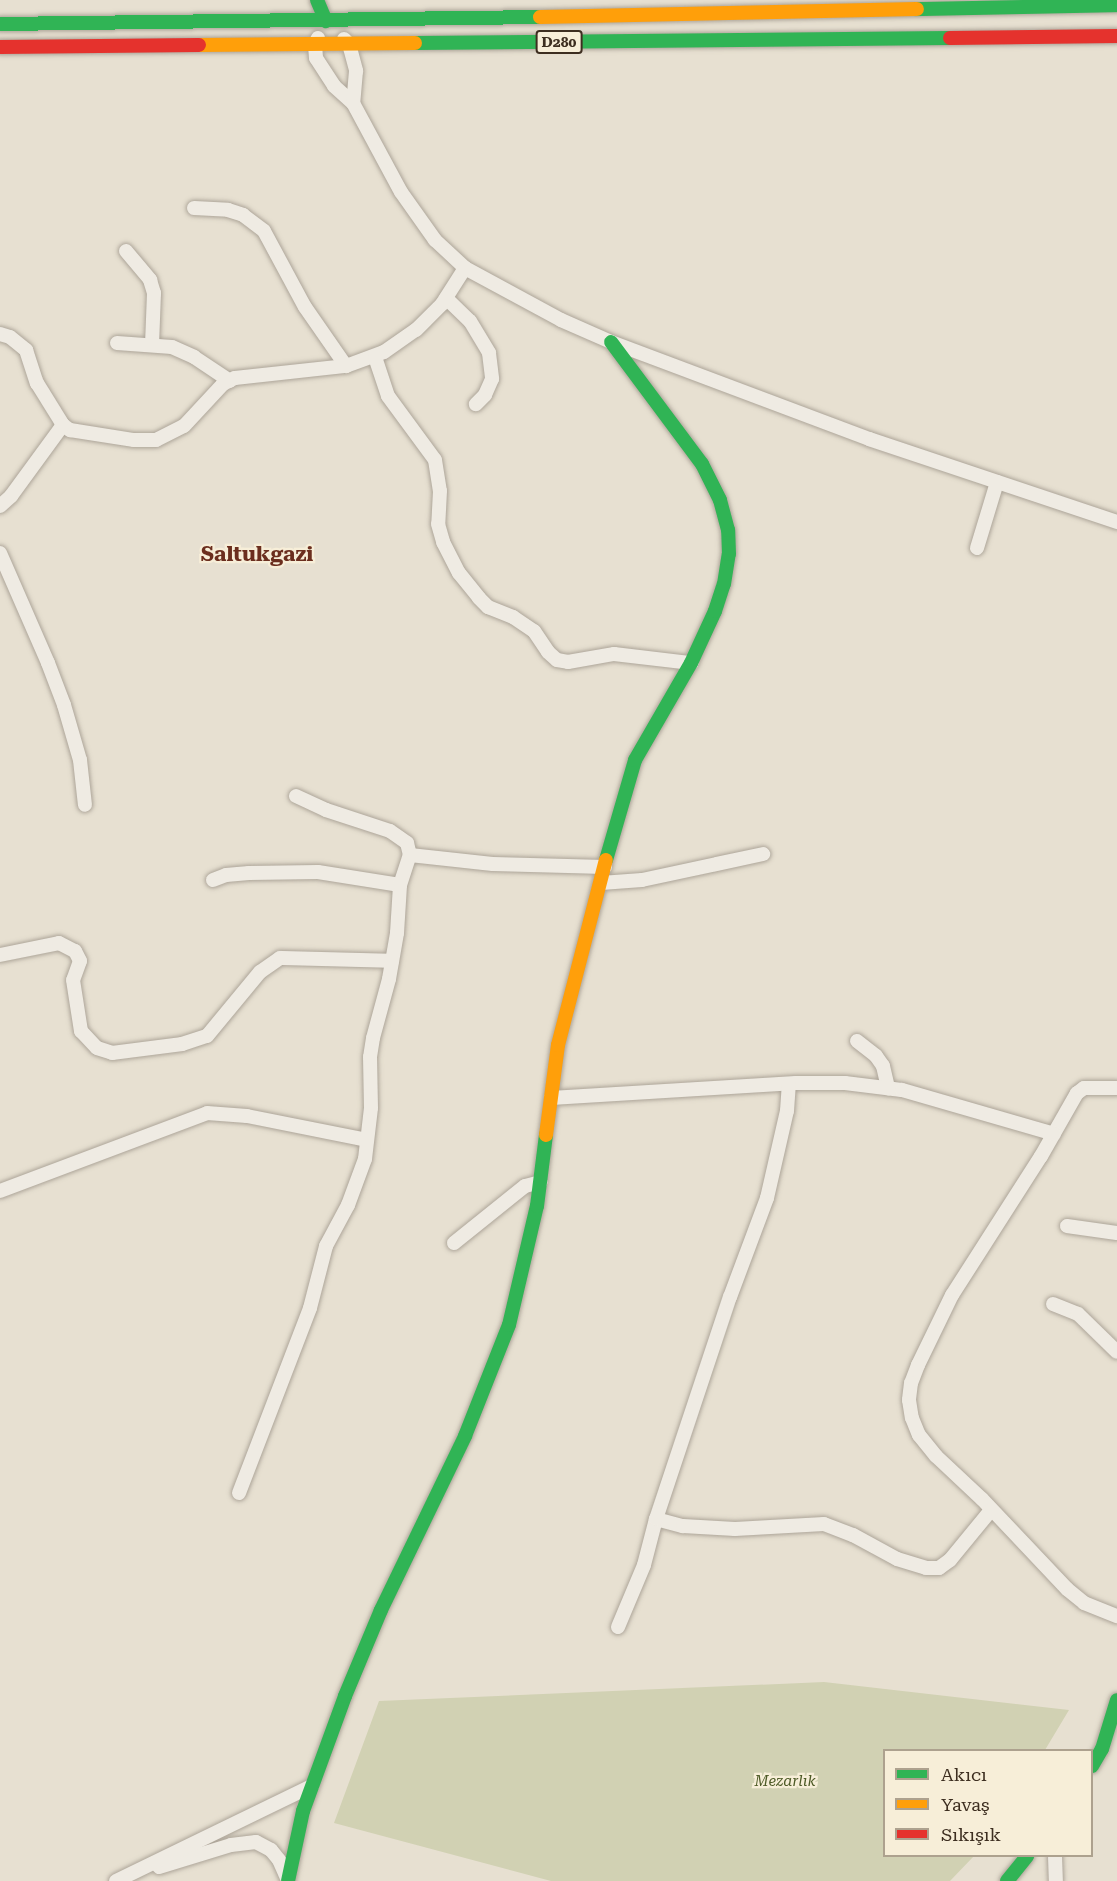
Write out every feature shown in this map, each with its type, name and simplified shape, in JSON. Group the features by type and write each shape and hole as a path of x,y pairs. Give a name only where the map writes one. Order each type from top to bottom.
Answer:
{"main road":[{"path":"317,0 326,21"},
{"name":"D280","path":"0,24 326,21 1117,5"},
{"name":"D280","path":"0,47 1117,36"},
{"path":"288,1880 295,1841 312,1786 345,1696 381,1610 465,1436 509,1325 529,1246 541,1182 558,1045 635,760 691,663 715,611 724,584 729,554 728,530 720,500 702,464 611,342"},
{"path":"1093,1764 1106,1739 1117,1700"},
{"path":"1007,1881 1027,1857"}],"street":[{"path":"353,103 356,71 349,44 326,21 315,44 316,58 334,86 353,103 401,192 435,240 465,268 561,320 611,342 869,439 1117,522"},
{"path":"194,208 228,210 243,215 264,231 305,307 346,366"},
{"path":"126,251 150,280 154,293 152,344"},
{"path":"0,334 10,337 26,350 37,383 63,425 70,430 134,440 156,440 184,426 223,384 230,381 346,366 375,357 416,330 446,297 465,268"},
{"path":"446,297 470,321 482,340 490,360 492,379 476,404"},
{"path":"117,343 172,347 194,357 230,381"},
{"path":"375,357 388,396 435,460 440,491 438,524 443,542 459,573 488,607 525,625 556,660 568,663 614,654 691,663"},
{"path":"0,506 11,496 63,425"},
{"path":"977,548 997,482"},
{"path":"0,553 64,705 80,760 85,805"},
{"path":"239,1493 310,1308 326,1246 354,1191 365,1159 372,1090 370,1057 392,962 400,885 410,855 407,843 390,831 326,810 296,796"},
{"path":"601,883 642,880 763,854"},
{"path":"410,855 493,864 605,867"},
{"path":"213,880 226,875 249,873 318,872 400,885"},
{"path":"0,955 59,943 75,951 80,960 73,980 81,1031 98,1048 112,1053 182,1044 207,1036 260,972 280,958 392,962"},
{"path":"857,1041 876,1056 883,1066 888,1088"},
{"path":"551,1098 789,1084 845,1083 888,1088 1054,1134"},
{"path":"618,1627 644,1565 656,1519 730,1297 767,1198 787,1111 789,1084"},
{"path":"1117,1088 1084,1088 1077,1093 1054,1134 966,1270 932,1335 911,1383 909,1400 912,1418 919,1435 936,1456 1067,1589 1084,1603 1099,1611 1117,1616"},
{"path":"0,1191 207,1113 248,1116 367,1140"},
{"path":"454,1243 525,1186 541,1182"},
{"path":"1068,1226 1117,1233"},
{"path":"1053,1304 1078,1314 1117,1352"},
{"path":"656,1519 683,1526 735,1529 824,1524 853,1534 897,1559 926,1568 939,1568 950,1560 991,1510"},
{"path":"118,1881 312,1786"},
{"path":"118,1881 245,1841 256,1842 270,1850 279,1860 288,1880"},
{"path":"1055,1857 1056,1881"}],"green space":[{"name":"Mezarlık","path":"824,1682 1069,1710 1046,1749 883,1749 883,1857 973,1857 950,1881 551,1881 334,1823 379,1701"}],"traffic: fast":[{"path":"317,0 326,21"},
{"path":"917,9 1117,5"},
{"path":"0,24 540,17"},
{"path":"415,43 950,38"},
{"path":"606,860 635,760 691,663 715,611 724,584 729,554 728,530 720,500 702,464 611,342"},
{"path":"288,1881 303,1811 345,1696 381,1610 465,1436 509,1325 537,1206 546,1135"},
{"path":"1093,1764 1102,1749 1117,1700"},
{"path":"1007,1881 1026,1857"}],"traffic: slow":[{"path":"540,17 917,9"},
{"path":"199,45 415,43"},
{"path":"546,1135 558,1045 606,860"}],"traffic: jam":[{"path":"950,38 1117,36"},
{"path":"0,47 199,45"}],"district":[{"name":"Saltukgazi","path":"257,554"}]}
